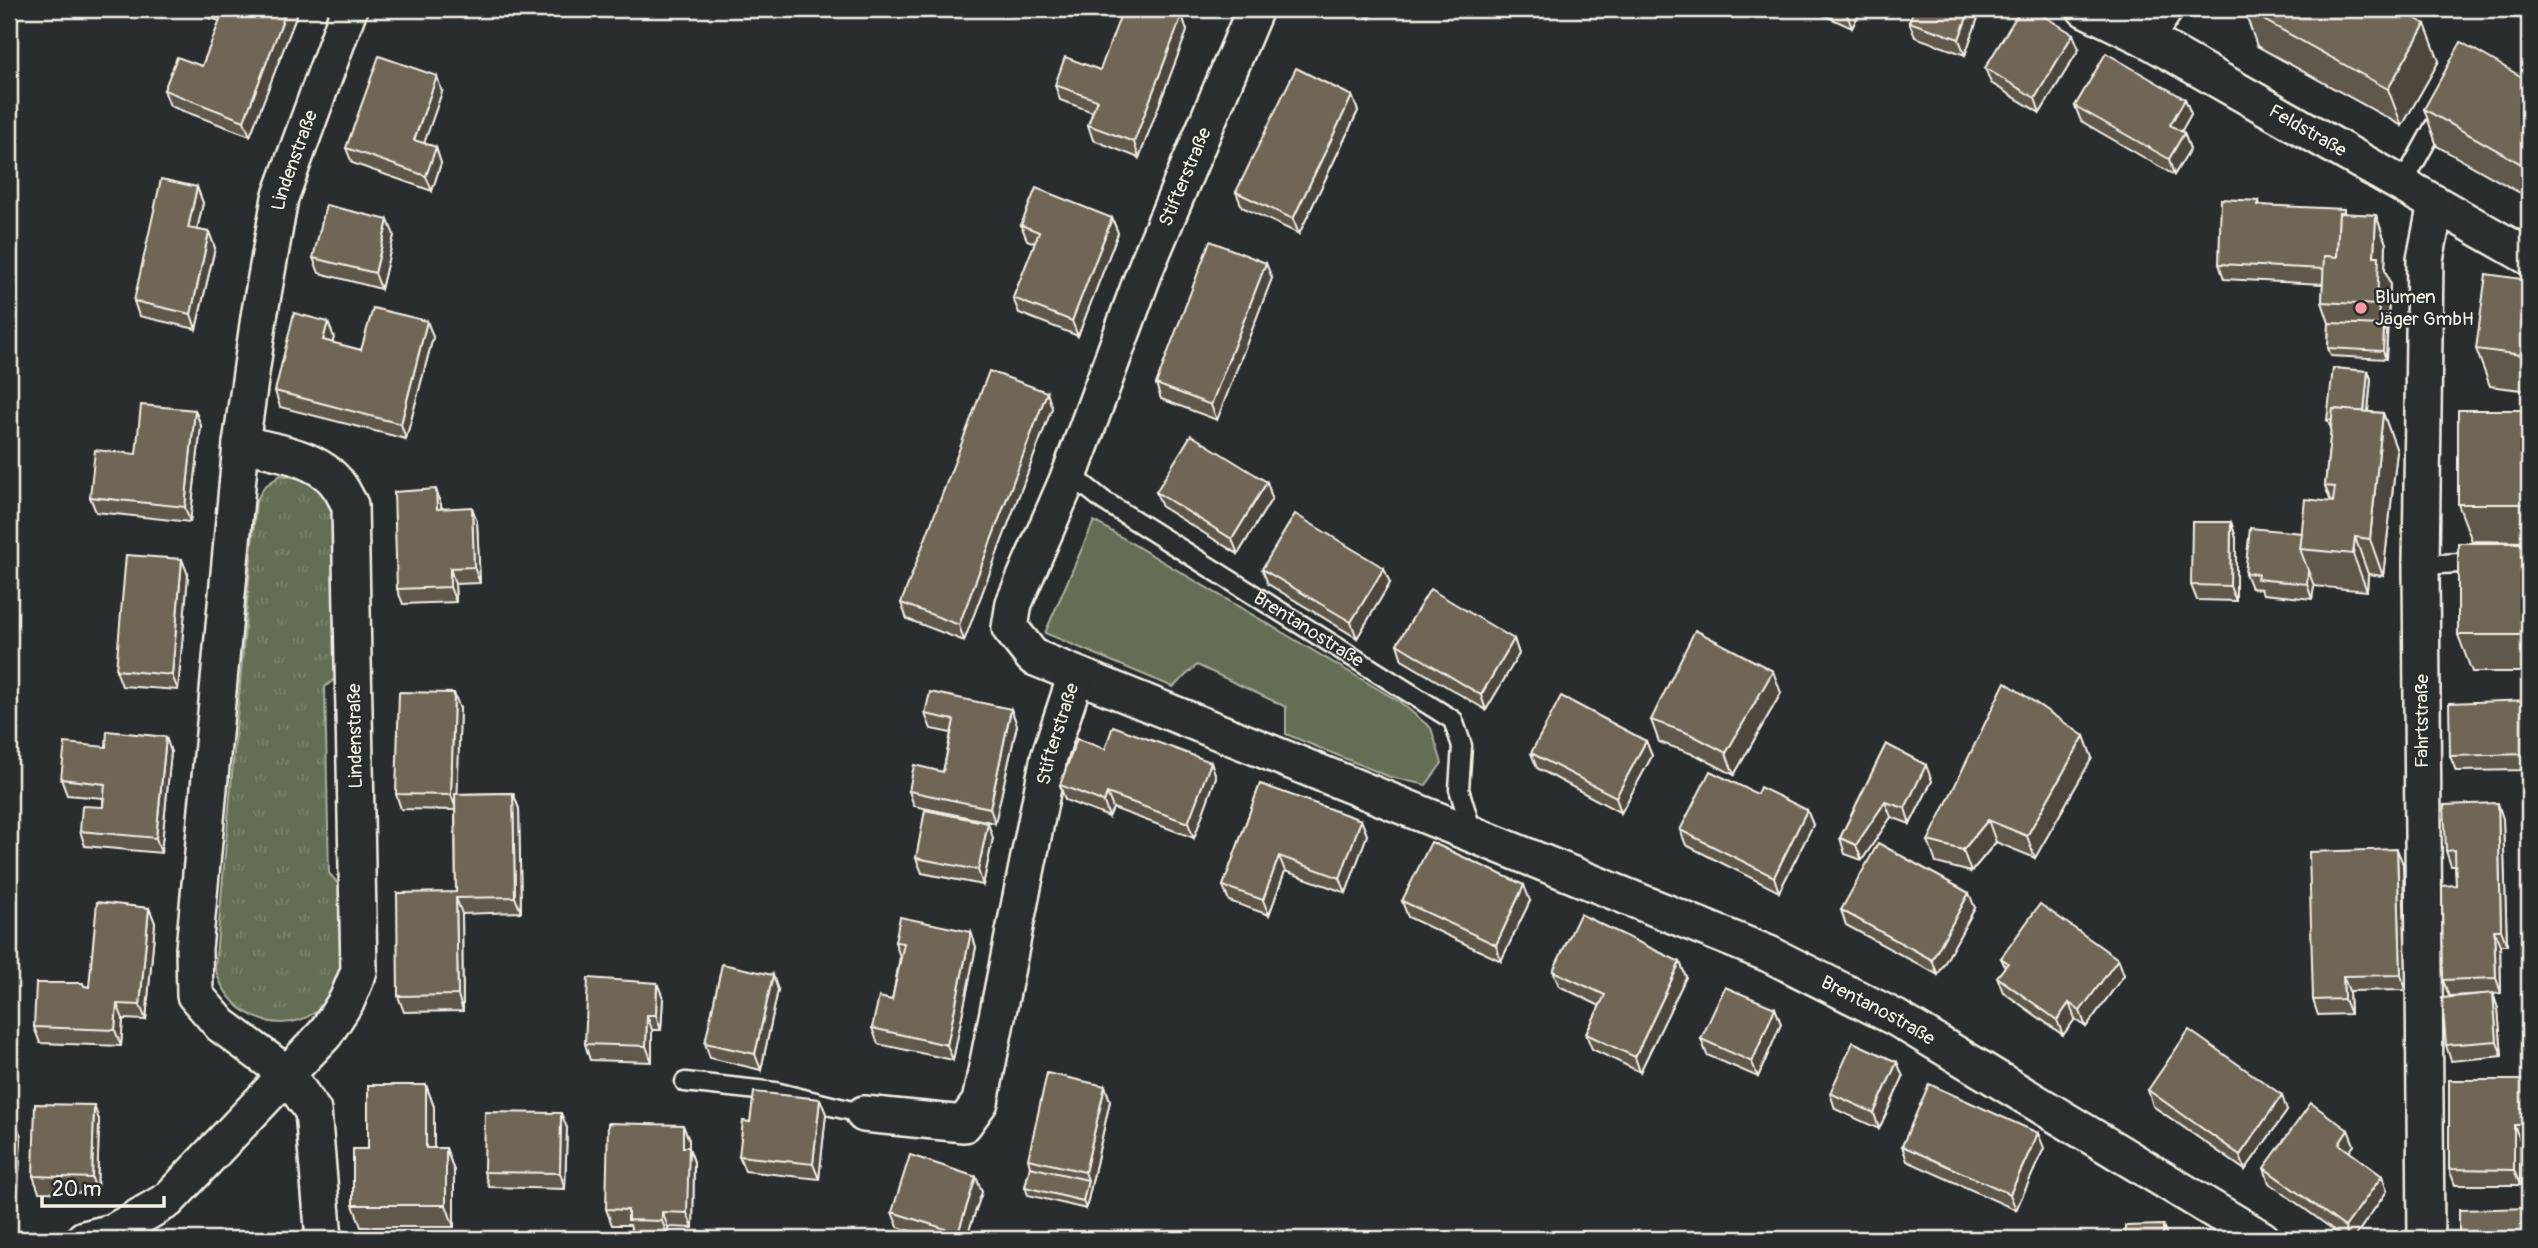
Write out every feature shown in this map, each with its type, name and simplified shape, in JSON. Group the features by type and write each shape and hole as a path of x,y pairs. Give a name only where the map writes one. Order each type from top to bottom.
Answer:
{"street":[{"name":"Lindenstraße","path":"324,1239 313,1111 286,1073 220,1026 195,995 194,949 241,444 259,317 280,198 349,9"},
{"name":"Stifterstraße","path":"864,1114 964,1124 979,1102 1049,757 1076,675 1033,657 1010,628 1014,603 1070,474 1147,265 1255,9"},
{"name":"Feldstraße","path":"2085,9 2146,38 2529,257"},
{"path":"2146,38 2165,9"},
{"name":"Fahrtstraße","path":"2426,1239 2421,565 2425,259 2436,204"},
{"name":"Lindenstraße","path":"241,444 282,452 327,472 339,484 350,505 359,971 347,1000 325,1034 286,1073"},
{"name":"Brentanostraße","path":"1076,675 1472,832 1769,954 1896,1018 2262,1239"},
{"path":"84,1239 113,1232 168,1200 286,1073"}],"lane":[{"path":"2402,185 2451,96"},
{"name":"Brentanostraße","path":"1070,474 1104,501 1453,720 1462,746 1459,789 1472,832"},
{"path":"2421,565 2502,561"},
{"name":"Stifterstraße","path":"685,1082 775,1092 864,1114"}],"green space":[{"path":"281,475 313,484 336,508 342,673 325,687 329,873 347,894 342,982 315,1012 299,1020 281,1023 248,1013 234,1002 222,987 215,968 256,501 264,487"},
{"path":"1094,521 1400,702 1431,728 1442,763 1426,785 1390,777 1286,734 1286,707 1197,665 1173,687 1045,633"}],"building":[{"path":"222,9 287,9 244,121 164,90 177,57 202,66 224,10"},
{"path":"1123,9 1165,9 1182,15 1134,142 1088,125 1097,100 1055,85 1065,57 1100,70"},
{"path":"1914,9 1970,9 1959,39 1909,22"},
{"path":"2021,9 2032,9 2073,34 2035,98 1985,68"},
{"path":"2244,9 2399,9 2425,24 2388,89"},
{"path":"2461,42 2529,81 2529,157 2525,166 2424,109"},
{"path":"2106,53 2185,99 2170,125 2184,133 2169,159 2075,106"},
{"path":"379,56 437,76 414,140 436,147 426,176 346,148"},
{"path":"1296,68 1352,96 1293,219 1236,192"},
{"path":"161,179 197,187 188,228 209,232 191,314 134,301"},
{"path":"1036,188 1112,218 1072,321 1013,298 1039,232 1021,225"},
{"path":"2221,199 2259,201 2258,205 2344,209 2344,214 2339,213 2337,257 2324,256 2324,269 2219,264"},
{"path":"326,205 388,220 375,273 313,258"},
{"path":"2339,213 2376,215 2374,256 2379,256 2377,305 2322,302 2324,256 2337,257"},
{"path":"1210,241 1266,263 1211,405 1156,384"},
{"path":"2486,274 2529,280 2529,356 2476,349"},
{"path":"373,308 427,321 401,424 275,391 294,313 328,322 323,340 361,350"},
{"path":"2329,323 2384,325 2383,351 2328,348"},
{"path":"2333,368 2368,371 2364,412 2333,409 2332,420 2327,420"},
{"path":"989,371 1047,392 959,625 901,603"},
{"path":"141,405 195,410 185,507 90,497 95,450 136,454"},
{"path":"2333,409 2383,413 2370,539 2355,537 2353,554 2300,549 2305,499 2333,502 2335,487 2325,486"},
{"path":"2458,410 2529,410 2529,504 2458,504"},
{"path":"1191,435 1267,482 1232,539 1156,492"},
{"path":"436,489 437,509 472,507 474,567 450,568 450,587 397,589 394,492"},
{"path":"1295,514 1384,568 1351,622 1262,569"},
{"path":"2192,522 2231,522 2230,586 2191,585"},
{"path":"2250,528 2302,533 2300,549 2308,570 2307,584 2257,579 2258,574 2245,573"},
{"path":"2458,543 2529,543 2529,635 2458,635"},
{"path":"126,555 182,559 172,675 116,670"},
{"path":"1430,589 1514,639 1481,695 1397,644"},
{"path":"1695,630 1773,671 1726,753 1690,734 1651,720"},
{"path":"2005,682 2084,736 2027,836 1988,820 1963,850 1928,841"},
{"path":"399,692 454,693 451,795 396,794"},
{"path":"930,692 1011,709 990,808 909,791 914,765 943,772 954,720 925,714"},
{"path":"1561,696 1646,741 1616,797 1531,753"},
{"path":"2529,700 2529,754 2450,756 2449,703"},
{"path":"1113,726 1211,762 1188,823 1107,793 1104,802 1060,785 1077,739 1105,749"},
{"path":"107,731 166,737 156,838 80,831 82,806 103,807 105,784 61,779 65,743 106,747"},
{"path":"1886,744 1926,765 1905,808 1885,802 1856,845 1840,838"},
{"path":"1710,771 1757,794 1760,787 1807,810 1774,877 1680,830"},
{"path":"1260,784 1361,820 1340,878 1279,856 1263,900 1223,886"},
{"path":"513,793 515,897 456,898 458,995 398,996 397,893 456,892 455,794"},
{"path":"2498,803 2501,930 2494,930 2496,978 2443,980 2442,886 2456,885 2455,850 2446,851 2444,805"},
{"path":"925,810 988,823 978,870 916,858"},
{"path":"1431,842 1524,885 1496,945 1402,901"},
{"path":"1878,843 1969,893 1932,960 1841,910"},
{"path":"2397,849 2401,975 2343,976 2344,999 2313,1000 2309,852"},
{"path":"97,902 149,908 140,1005 117,1004 115,1030 34,1027 36,983 83,983 89,987"},
{"path":"2040,904 2118,959 2080,1011 2069,1003 2057,1020 1997,977 2008,963 2001,958"},
{"path":"1580,914 1680,962 1635,1057 1586,1034 1605,995 1553,971"},
{"path":"900,917 971,932 947,1045 872,1028 879,997 892,1000 904,943 895,942"},
{"path":"722,964 773,975 755,1054 705,1043"},
{"path":"588,978 657,983 656,1015 647,1015 646,1046 585,1044"},
{"path":"1725,987 1775,1008 1752,1062 1701,1039"},
{"path":"2493,993 2497,1041 2446,1045 2442,998"},
{"path":"2189,1030 2282,1095 2240,1155 2148,1090"},
{"path":"1853,1042 1897,1062 1874,1113 1830,1093"},
{"path":"1047,1073 1105,1086 1085,1172 1028,1159"},
{"path":"2449,1080 2529,1080 2529,1125 2514,1125 2514,1170 2449,1169"},
{"path":"1929,1084 2038,1133 2010,1194 1902,1146"},
{"path":"368,1085 426,1085 426,1148 446,1148 446,1205 353,1205 353,1149 368,1149"},
{"path":"754,1092 820,1099 813,1164 739,1156 743,1121 750,1122"},
{"path":"2311,1103 2348,1130 2339,1144 2382,1176 2345,1227 2264,1168"},
{"path":"35,1104 94,1105 92,1178 33,1176"},
{"path":"485,1112 561,1113 560,1173 484,1172"},
{"path":"9,1120 15,1121 12,1176 9,1175"},
{"path":"608,1123 683,1125 683,1147 689,1147 687,1213 662,1212 662,1221 628,1220 628,1210 606,1209"},
{"path":"910,1155 976,1177 958,1233 892,1212"},
{"path":"1030,1167 1088,1180 1083,1201 1025,1187"},
{"path":"2529,1208 2529,1239 2459,1239 2459,1210"},
{"path":"2163,1225 2163,1239 2125,1239 2125,1226"},
{"path":"259,1233 260,1239 211,1239"}],"place":[{"name":"Blumen Jäger GmbH","path":"2361,308"}]}
